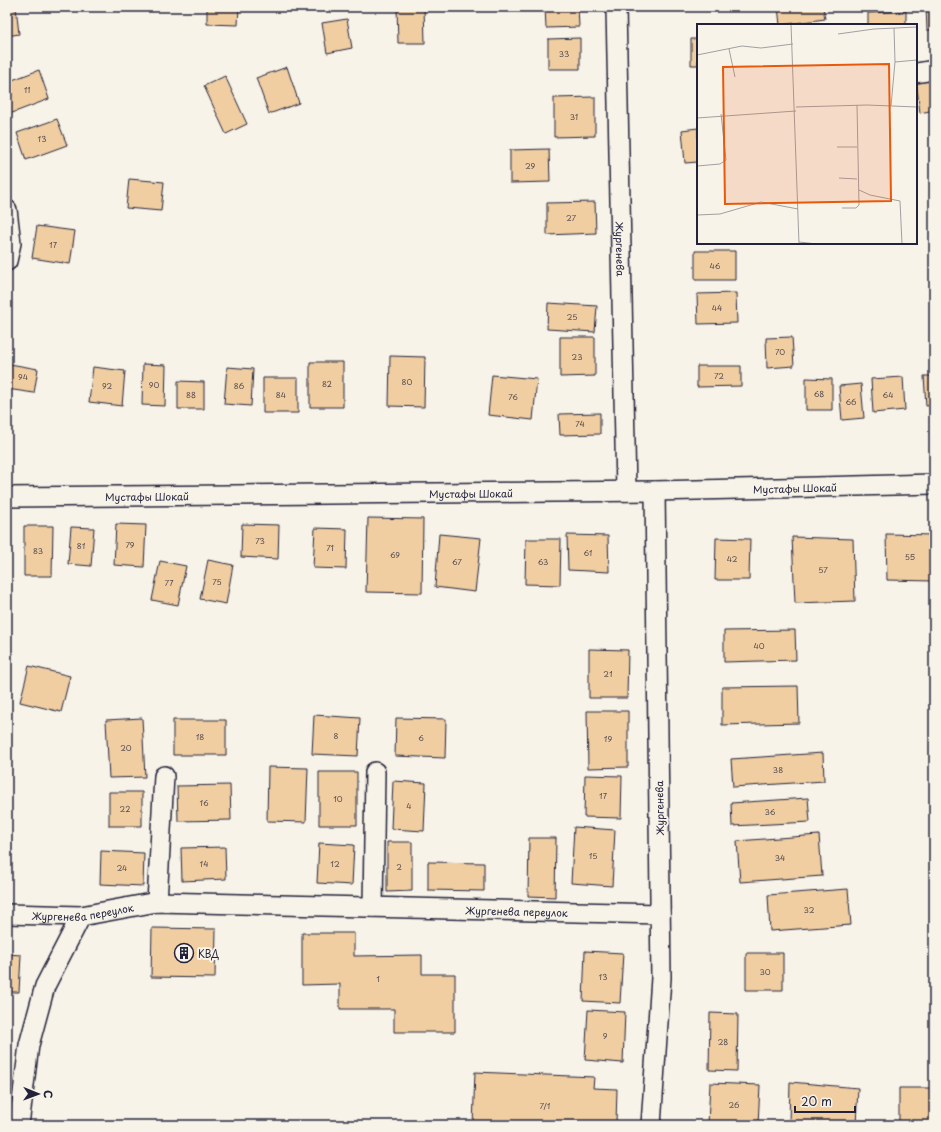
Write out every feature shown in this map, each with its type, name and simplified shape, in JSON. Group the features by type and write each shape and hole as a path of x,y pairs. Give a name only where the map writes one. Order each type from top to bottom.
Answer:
{"street":[{"name":"Жургенева","path":"616,7 626,491"},
{"path":"917,73 934,70"},
{"path":"7,210 10,243 7,261"},
{"name":"Мустафы Шокай","path":"7,497 655,491 934,484"},
{"name":"Жургенева","path":"652,1125 661,978 655,491"},
{"path":"373,907 375,772"},
{"path":"157,902 164,776"},
{"name":"Жургенева переулок","path":"7,914 81,916 157,902 660,914"},
{"path":"19,1125 29,1045 45,986 81,916"}],"building":[{"path":"7,7 16,7 19,34 7,36"},
{"path":"207,7 239,7 238,25 207,24"},
{"path":"397,7 424,7 425,43 398,43"},
{"path":"545,7 578,7 579,27 546,28"},
{"path":"778,7 823,7 825,19 780,24"},
{"path":"926,7 934,7 934,30 927,30"},
{"path":"906,11 906,24 868,24 868,13"},
{"path":"347,19 352,48 327,53 322,23"},
{"path":"580,38 580,69 548,69 548,39"},
{"path":"691,39 697,39 697,65 691,65"},
{"path":"287,67 299,103 269,114 256,78"},
{"path":"39,70 49,99 7,115 7,82"},
{"path":"225,76 247,124 226,134 204,86"},
{"path":"934,77 934,110 920,113 917,79"},
{"path":"595,97 595,136 554,137 554,98"},
{"path":"57,119 67,145 26,160 17,133"},
{"path":"697,128 697,162 685,163 682,130"},
{"path":"549,149 550,182 510,183 510,150"},
{"path":"129,179 164,182 161,211 126,208"},
{"path":"595,202 596,233 547,235 547,203"},
{"path":"37,226 75,231 70,264 32,258"},
{"path":"695,251 735,251 735,280 695,280"},
{"path":"736,293 737,323 698,324 697,294"},
{"path":"548,303 597,306 595,332 547,329"},
{"path":"560,337 595,337 595,376 560,377"},
{"path":"792,337 794,366 767,368 766,338"},
{"path":"390,356 425,357 424,407 389,406"},
{"path":"310,362 343,362 343,407 310,407"},
{"path":"10,364 38,369 34,393 7,389"},
{"path":"143,364 166,365 165,406 142,405"},
{"path":"697,366 741,366 741,386 697,387"},
{"path":"93,367 125,371 122,406 89,402"},
{"path":"227,367 253,369 251,406 224,404"},
{"path":"492,375 537,379 533,420 488,415"},
{"path":"924,376 934,376 934,405 926,406"},
{"path":"903,377 905,410 873,413 871,379"},
{"path":"263,378 298,378 298,413 263,413"},
{"path":"806,378 832,379 832,410 806,410"},
{"path":"178,381 204,382 204,409 178,409"},
{"path":"861,384 864,418 842,420 839,386"},
{"path":"600,413 600,434 560,435 559,414"},
{"path":"368,518 423,519 422,593 366,592"},
{"path":"116,524 146,525 144,567 114,565"},
{"path":"242,524 279,525 278,559 241,557"},
{"path":"24,526 53,526 52,576 24,576"},
{"path":"71,527 94,528 91,566 68,564"},
{"path":"315,528 347,529 346,569 313,568"},
{"path":"439,534 481,538 475,592 435,587"},
{"path":"886,534 934,535 934,581 887,580"},
{"path":"567,535 608,536 609,572 568,570"},
{"path":"792,537 853,539 855,601 795,603"},
{"path":"716,538 750,539 749,580 715,580"},
{"path":"526,539 561,539 560,585 525,584"},
{"path":"208,560 233,565 226,604 200,599"},
{"path":"160,561 186,566 178,605 152,600"},
{"path":"795,630 796,660 724,662 724,631"},
{"path":"589,649 628,650 627,698 589,698"},
{"path":"29,666 70,676 61,712 20,702"},
{"path":"798,686 799,723 722,725 722,687"},
{"path":"587,711 628,711 628,767 588,768"},
{"path":"314,715 360,718 358,756 312,754"},
{"path":"142,718 145,777 109,778 106,720"},
{"path":"396,718 446,719 445,758 395,756"},
{"path":"173,720 226,720 226,755 173,755"},
{"path":"823,753 824,781 733,787 731,759"},
{"path":"268,767 308,768 306,822 267,821"},
{"path":"319,772 357,772 357,825 319,825"},
{"path":"585,775 622,776 621,818 584,817"},
{"path":"393,781 426,783 424,831 391,829"},
{"path":"230,785 231,820 178,821 177,786"},
{"path":"109,792 142,792 142,826 109,826"},
{"path":"808,798 810,822 732,826 731,803"},
{"path":"574,827 615,830 612,886 571,883"},
{"path":"819,835 822,876 740,882 737,841"},
{"path":"529,838 556,838 555,897 528,896"},
{"path":"387,842 412,842 412,891 387,892"},
{"path":"319,843 354,845 352,885 317,883"},
{"path":"225,847 226,879 182,881 181,848"},
{"path":"101,851 144,853 143,886 100,884"},
{"path":"428,862 484,863 484,891 428,890"},
{"path":"848,889 851,925 770,931 768,895"},
{"name":"КВД","path":"152,928 216,929 215,978 151,977"},
{"path":"302,933 354,933 354,956 422,955 422,974 455,974 455,1032 394,1032 394,1009 340,1009 340,984 302,985"},
{"path":"585,951 623,953 620,1003 583,1001"},
{"path":"746,953 783,953 783,990 746,990"},
{"path":"7,954 21,955 19,992 7,992"},
{"path":"588,1010 625,1012 623,1063 585,1060"},
{"path":"710,1013 738,1014 737,1071 709,1070"},
{"path":"475,1072 594,1077 593,1088 617,1089 616,1123 599,1122 599,1125 473,1125"},
{"path":"790,1082 858,1088 856,1125 789,1125"},
{"path":"710,1083 760,1085 758,1125 708,1125"},
{"path":"899,1088 934,1088 934,1125 899,1125"}],"place":[{"name":"КВД","path":"184,953"}]}
